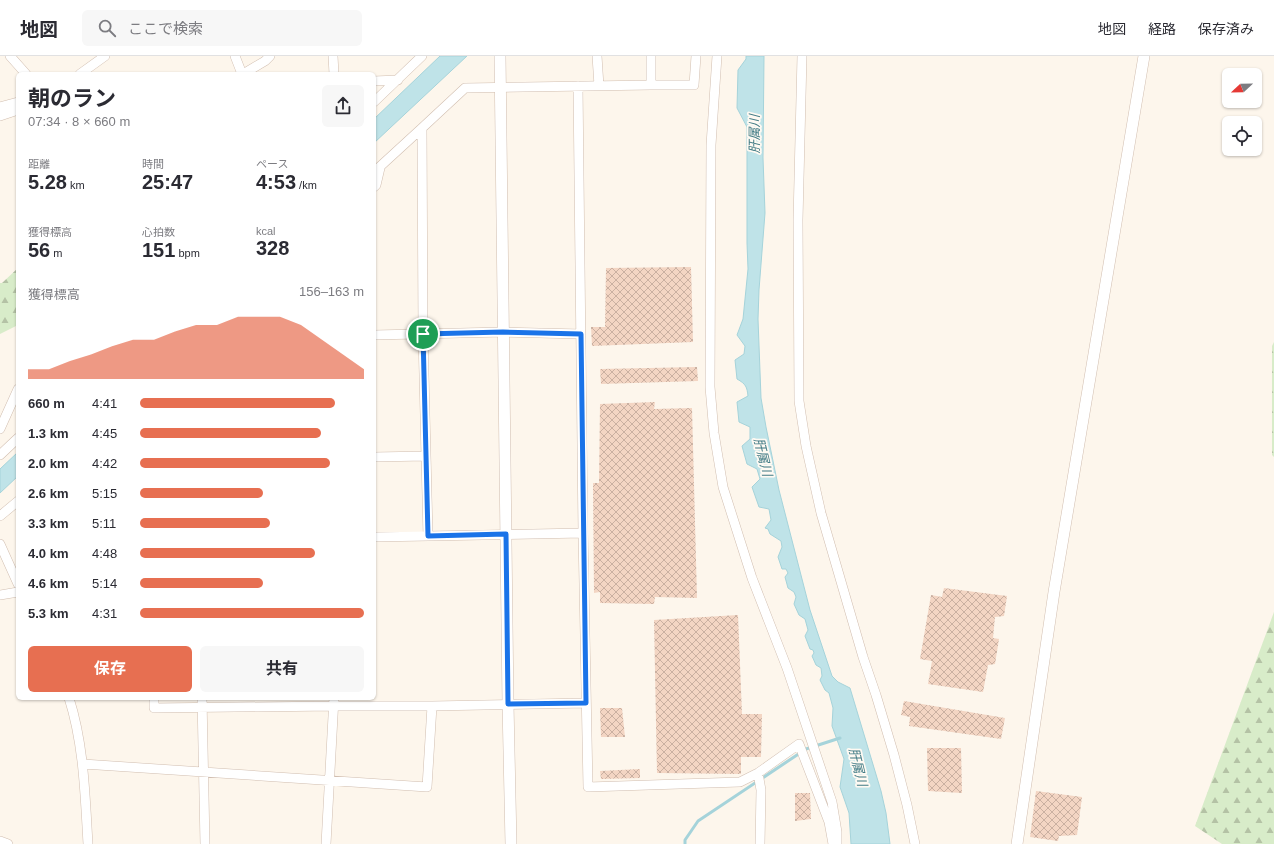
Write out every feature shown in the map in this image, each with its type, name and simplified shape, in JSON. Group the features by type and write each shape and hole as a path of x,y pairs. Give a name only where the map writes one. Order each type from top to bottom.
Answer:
{"street":[{"path":"10,56 24,72"},
{"path":"83,72 105,56"},
{"path":"235,56 242,72"},
{"path":"246,72 265,61 270,56"},
{"path":"333,56 334,72"},
{"path":"376,100 422,56"},
{"path":"500,56 508,704 512,844"},
{"path":"597,56 599,86"},
{"path":"651,56 651,85"},
{"path":"376,185 377,170 465,88 694,85 696,56"},
{"path":"717,56 711,144 710,387 714,433 723,487 752,578 787,668 832,802 837,832 837,844"},
{"path":"802,56 797,228 799,401 806,446 821,513 861,650 894,755 908,805 915,844"},
{"path":"1017,844 1054,592 1144,56"},
{"path":"376,81 398,80"},
{"path":"578,86 583,532 588,787 740,782 758,775 799,744 829,822 833,844"},
{"path":"0,107 16,103"},
{"path":"0,116 16,111"},
{"path":"422,128 423,334 428,536"},
{"path":"376,335 503,332 581,334"},
{"path":"0,429 3,413 16,392"},
{"path":"0,455 16,440"},
{"path":"376,457 426,456"},
{"path":"0,516 16,502"},
{"path":"376,537 583,532"},
{"path":"0,544 16,580"},
{"path":"0,595 16,592"},
{"path":"69,700 83,764 88,844"},
{"path":"154,700 154,708 202,709 334,702 432,706 586,703"},
{"path":"202,700 205,844"},
{"path":"326,844 334,702"},
{"path":"83,764 427,788 432,706"},
{"path":"758,775 761,788 760,844"},
{"path":"0,841 8,844"}],"green space":[{"path":"16,270 16,326 0,334 0,283 2,283"},
{"path":"1274,342 1274,457 1272,455 1272,346"},
{"path":"1274,612 1274,844 1222,844 1195,826"}],"water":[{"path":"440,56 467,56 376,141 376,117"},
{"name":"肝属川","path":"746,56 764,56 763,158 765,213 758,319 761,398 766,427 779,490 810,610 832,676 838,682 850,688 881,791 886,813 890,844 851,844 849,813 840,787 844,759 832,726 833,708 829,693 825,690 820,680 822,676 821,668 816,665 812,656 814,653 813,650 810,649 805,636 808,630 805,619 799,615 794,604 796,597 794,592 788,588 785,577 788,573 786,569 782,569 778,557 782,547 781,541 770,534 768,529 765,528 771,520 769,509 759,507 752,487 760,479 757,469 747,464 742,446 750,439 750,427 739,422 737,402 748,396 746,386 737,379 735,360 744,354 745,346 737,335 743,319 748,269 747,127 737,108 738,70 746,59"},
{"path":"16,454 16,478 0,493 0,469"}],"building":[{"path":"691,267 693,342 592,346 591,327 605,327 606,268"},
{"path":"697,367 698,381 601,384 600,369"},
{"path":"655,402 654,409 692,408 697,598 655,597 654,604 600,603 600,592 594,593 593,483 599,483 600,404"},
{"path":"944,588 1007,596 1004,616 995,617 993,638 999,639 995,664 988,665 983,692 928,684 932,661 920,659 931,595 942,597"},
{"path":"738,615 742,714 762,714 761,757 741,757 741,774 657,773 654,620"},
{"path":"904,701 1005,718 1001,739 909,726 910,717 901,715"},
{"path":"600,708 622,708 625,737 601,737"},
{"path":"927,748 961,748 962,793 928,791"},
{"path":"640,769 640,778 601,779 600,771"},
{"path":"1036,791 1082,797 1077,835 1059,836 1058,841 1030,837"},
{"path":"795,793 810,793 811,819 795,821"}],"waterway":[{"path":"685,844 685,840 698,821 806,749 840,738"}],"route":[{"path":"503,332 581,334 586,703 508,704 506,534 428,536 423,334 503,332"}]}
